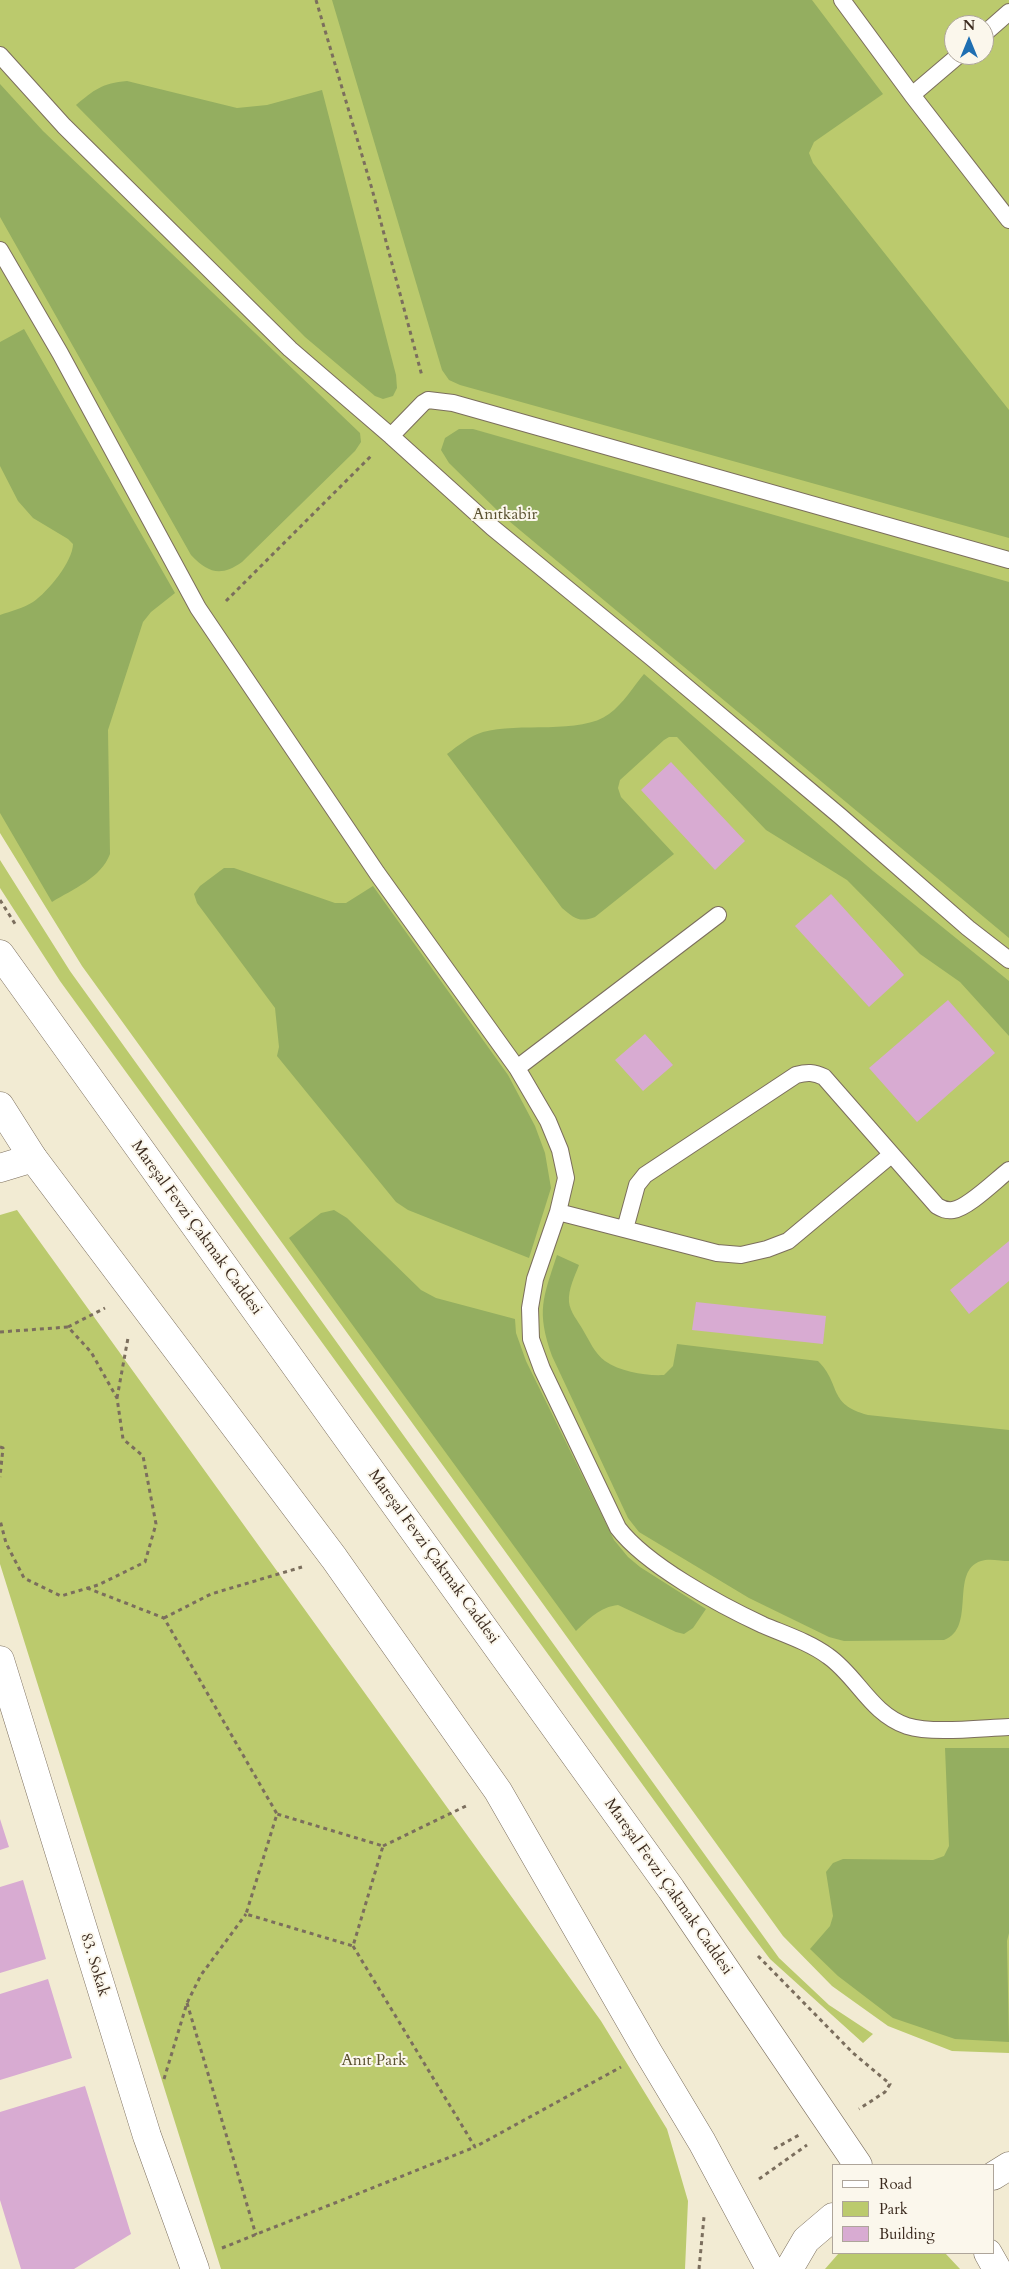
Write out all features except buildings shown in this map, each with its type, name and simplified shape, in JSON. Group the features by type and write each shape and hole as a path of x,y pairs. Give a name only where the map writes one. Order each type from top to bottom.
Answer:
{"main road":[{"name":"Mareşal Fevzi Çakmak Caddesi","path":"0,954 665,1881 857,2164"},
{"path":"0,1106 34,1158 334,1558 498,1791 702,2142 770,2269"},
{"path":"0,1168 34,1158"},
{"name":"83. Sokak","path":"0,1660 188,2266"},
{"path":"994,2175 1009,2166"},
{"path":"789,2269 806,2240 832,2218"},
{"path":"989,2254 997,2269"}],"lane":[{"path":"842,0 912,95 1009,220"},
{"path":"994,25 1009,12"},
{"path":"0,55 64,126 290,349 391,436 493,528 659,664 968,928 1009,960"},
{"path":"912,95 947,65"},
{"path":"0,250 60,353 206,621 377,873 517,1068 548,1121 560,1150 566,1178 558,1212 535,1279 530,1308 531,1339 542,1369 618,1528 629,1543 706,1596 828,1656 846,1671 888,1717 908,1726 932,1729 1009,1727"},
{"path":"391,436 418,406 428,400 463,406 1009,560"},
{"path":"517,1068 718,915"},
{"path":"625,1229 637,1185 645,1175 796,1075 814,1073 824,1078 937,1206 945,1210 954,1210 964,1205 1009,1170"},
{"path":"558,1212 717,1254 740,1255 767,1249 788,1240 891,1155"}],"path":[{"path":"316,0 372,189 428,400"},
{"path":"206,621 391,436"},
{"path":"0,1332 68,1327 136,1292"},
{"path":"0,1520 6,1543 24,1578 61,1596 98,1586 144,1562 156,1524 143,1456 123,1440 117,1398 136,1292"},
{"path":"68,1327 91,1352 117,1398"},
{"path":"0,1447 3,1448 0,1477"},
{"path":"164,1618 211,1594 334,1558"},
{"path":"87,1588 164,1618 277,1814 383,1846 498,1791"},
{"path":"162,2089 187,2004 201,1975 246,1914 277,1814"},
{"path":"352,1946 383,1846"},
{"path":"246,1914 352,1946 475,2147"},
{"path":"187,2004 256,2235"},
{"path":"188,2266 256,2235 475,2147 648,2052"},
{"path":"700,2269 703,2217 885,2092"},
{"path":"774,2150 800,2134"}],"green space":[{"name":"Anıtkabir","path":"0,0 1009,0 1009,2053 952,2051 888,2026 832,1986 783,1936 82,966 0,833"},
{"path":"332,0 812,0 883,94 814,142 809,153 813,163 1009,410 1009,538 460,385 449,380 442,370"},
{"path":"127,81 237,108 267,105 322,90 396,375 397,388 393,396 383,399 375,396 305,337 76,105 99,88 111,83"},
{"path":"0,84 43,131 360,433 361,442 355,451 242,562 228,570 215,571 209,569 191,555 0,217"},
{"path":"24,329 175,593 151,612 143,622 108,730 110,854 100,870 93,876 52,902 0,813 0,615 22,608 46,591 59,576 69,559 73,544 33,518 18,501 0,466 0,342"},
{"path":"459,429 473,429 1009,582 1009,938 503,516 449,463 441,450 445,438"},
{"path":"644,674 873,871 1009,981 1009,1036 960,982 920,954 847,880 766,830 677,737 669,737 664,740 620,780 618,788 621,797 674,854 595,917 585,920 577,918 562,908 447,754 469,738 483,732 497,729 566,726 597,720 609,714 619,705"},
{"path":"0,860 70,971 779,1958 829,2005 873,2034 863,2043 770,1959 748,1930 60,981 0,888"},
{"path":"224,868 234,868 335,903 346,903 373,886 508,1075 535,1126 545,1153 551,1188 529,1258 408,1210 396,1202 277,1056 279,1047 275,1008 197,903 194,894 200,886"},
{"name":"Anıt Park","path":"17,1210 601,2021 667,2129 688,2201 685,2269 221,2269 0,1564 0,1215"},
{"path":"334,1210 347,1218 421,1290 436,1298 515,1319 516,1333 526,1361 614,1540 628,1557 640,1567 706,1609 693,1628 684,1634 676,1632 618,1605 600,1611 576,1631 289,1238 321,1213"},
{"path":"557,1255 579,1265 570,1292 569,1302 571,1309 598,1355 618,1368 642,1374 664,1375 673,1366 677,1344 818,1361 830,1378 840,1399 855,1411 868,1415 1009,1430 1009,1561 984,1560 972,1567 966,1576 962,1612 954,1634 944,1640 844,1641 829,1637 749,1598 639,1532 628,1518 552,1356 547,1341 543,1305"},
{"path":"945,1748 1009,1748 1009,1933 1007,1941 1009,2042 955,2039 893,2018 838,1976 810,1949 830,1926 833,1916 826,1872 833,1863 843,1859 933,1860 944,1856 949,1846"},
{"path":"838,2254 946,2254 960,2269 825,2269"}]}
